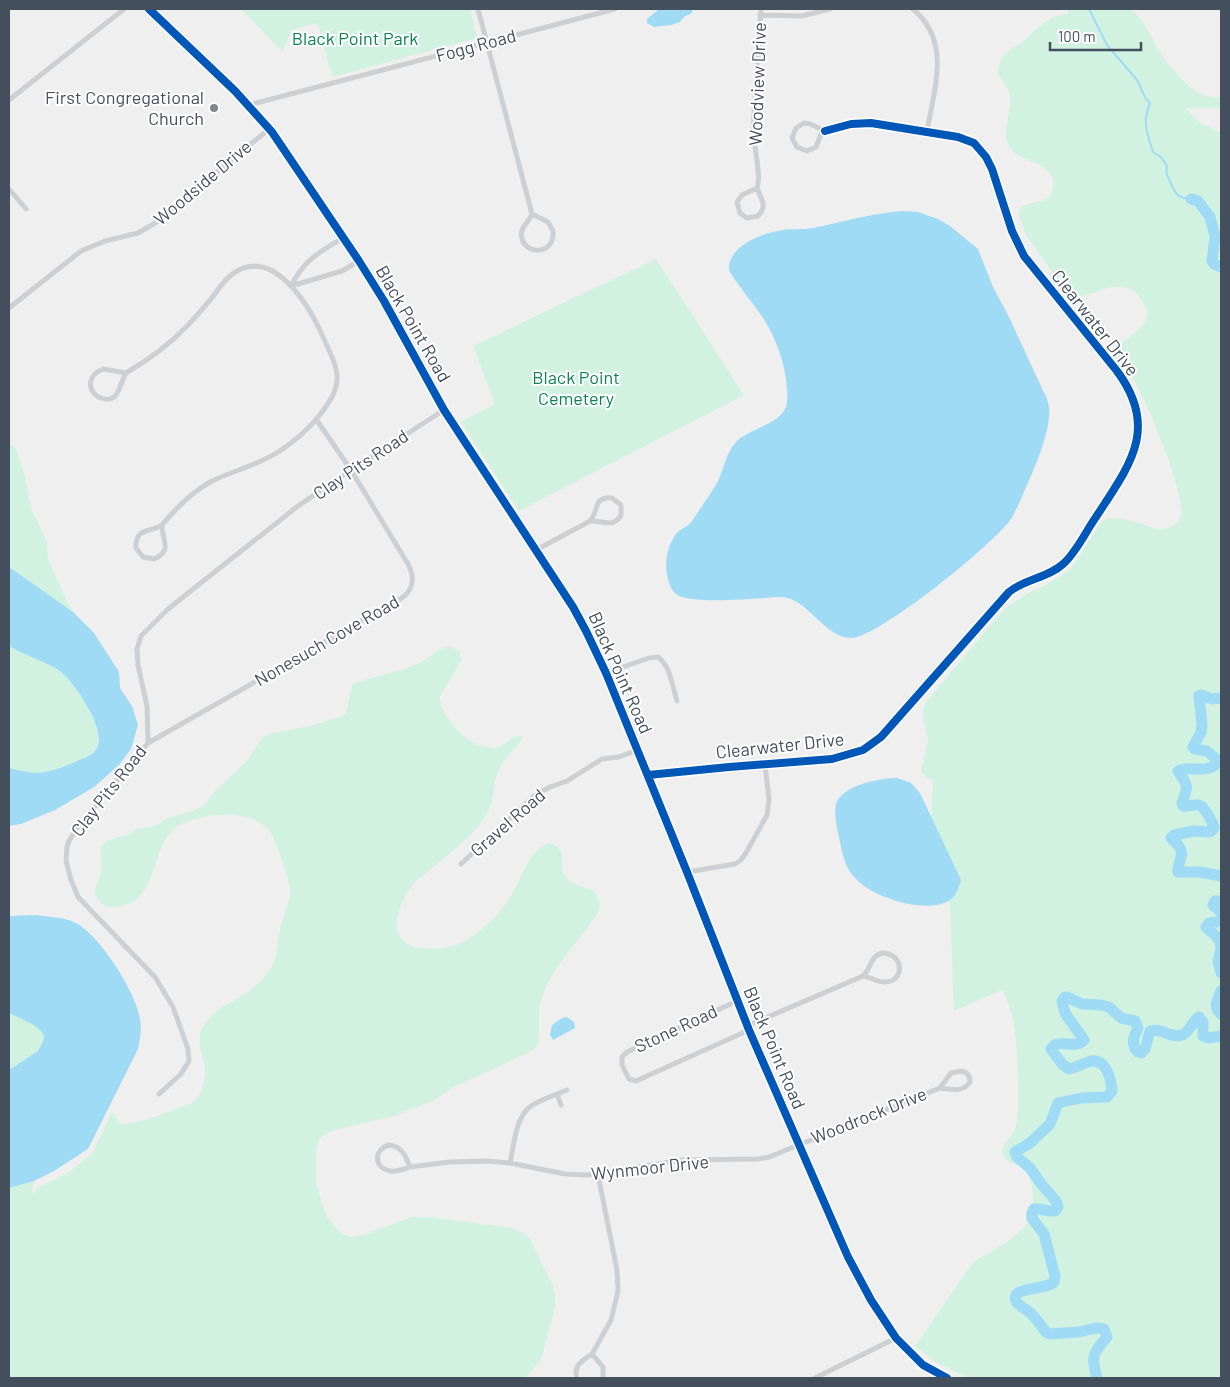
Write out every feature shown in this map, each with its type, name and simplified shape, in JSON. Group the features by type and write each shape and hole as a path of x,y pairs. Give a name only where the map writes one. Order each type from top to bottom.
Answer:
{"main road":[{"name":"Black Point Road","path":"149,9 249,106 269,129 359,261 384,301 444,410 577,615 606,673 748,1028 826,1210 855,1270 882,1319 896,1338 923,1365 947,1378"}],"street":[{"path":"9,100 124,9"},
{"path":"478,9 532,214 523,228 522,238 528,247 541,250 552,242 553,231 548,222 532,214"},
{"name":"Fogg Road","path":"249,106 615,9"},
{"path":"760,12 797,17 808,16 830,9"},
{"path":"913,9 930,29 937,50 937,71 927,132"},
{"name":"Woodview Drive","path":"757,188 744,193 738,200 738,211 747,218 756,218 763,209 763,200 757,188 758,176 753,128 760,12"},
{"name":"Clearwater Drive","path":"648,775 842,757 863,750 881,737 1009,592 1023,583 1049,573 1067,560 1123,476 1136,445 1137,416 1128,388 1117,371 1024,256 1012,231 992,169 983,152 969,141 958,137 864,123 825,130 821,134 816,147 809,150 799,149 793,141 794,130 802,124 810,124 825,130"},
{"name":"Woodside Drive","path":"9,308 58,268 87,248 105,241 138,233 157,222 269,129"},
{"path":"9,189 26,209"},
{"path":"291,286 301,268 313,256 343,238"},
{"path":"291,286 342,271 359,261"},
{"path":"126,373 105,368 97,371 91,380 92,390 105,400 113,398 119,392 126,373 153,356 176,337 198,314 228,277 236,271 252,267 266,268 281,276 291,286 317,324 338,373 336,390 316,419 303,433 277,453 262,461 211,482 183,502 162,525 156,529 144,531 138,536 136,548 143,557 154,559 164,552 166,543 162,535 162,525"},
{"name":"Clay Pits Road","path":"159,1094 181,1074 189,1061 188,1049 173,1007 161,986 150,972 78,897 66,861 66,847 76,830 148,743 147,706 137,657 141,636 168,609 298,506 444,410"},
{"name":"Nonesuch Cove Road","path":"148,743 402,598 410,590 413,578 408,564 351,470 316,419"},
{"path":"536,550 590,521 596,520 607,524 616,522 621,515 621,505 612,498 602,499 598,503 594,516 590,521"},
{"path":"606,673 649,658 658,658 664,664 677,701"},
{"name":"Gravel Road","path":"461,864 535,795 567,781 602,758 619,757 638,750"},
{"path":"687,872 735,864 746,854 765,821 768,810 765,765"},
{"path":"748,1028 863,976 873,958 880,953 890,954 897,959 899,964 898,975 889,982 881,982 863,976"},
{"name":"Stone Road","path":"737,1001 628,1052 622,1057 622,1065 629,1079 636,1081 748,1028"},
{"name":"Woodrock Drive","path":"798,1145 940,1088 963,1089 969,1084 969,1076 963,1071 954,1072 940,1088"},
{"path":"510,1163 518,1129 526,1111 530,1106 568,1090"},
{"path":"557,1094 561,1104"},
{"name":"Wynmoor Drive","path":"410,1168 404,1154 394,1146 385,1146 378,1153 378,1162 386,1170 396,1171 462,1161 510,1163 565,1174 598,1175 684,1160 758,1160 798,1145"},
{"path":"577,1378 577,1366 592,1354 611,1320 618,1291 617,1270 598,1175"},
{"path":"815,1378 896,1338"},
{"path":"592,1354 603,1367 603,1378"}],"green space":[{"name":"Black Point Park","path":"241,9 470,9 477,38 332,77 318,23 291,30 283,52"},
{"path":"1067,9 1131,9 1145,26 1166,61 1186,83 1195,91 1221,98 1221,108 1185,108 1201,123 1221,133 1221,1378 969,1378 937,1363 915,1346 974,1261 1006,1243 1027,1225 1026,1212 1033,1202 1032,1185 1027,1173 1021,1167 1009,1162 1003,1154 1003,1147 1016,1127 1018,1116 1015,1034 1007,1001 1002,990 954,1011 948,855 931,816 933,781 922,774 921,771 928,740 923,710 926,702 1005,608 1070,570 1102,521 1114,518 1162,529 1176,524 1181,514 1181,503 1172,470 1150,414 1133,379 1113,354 1114,347 1134,334 1144,323 1147,317 1143,302 1133,291 1121,287 1106,288 1084,296 1069,295 1026,235 1018,213 1026,205 1049,197 1052,192 1053,182 1051,174 1046,169 1016,154 1011,149 1006,137 1010,97 1007,87 997,73 1001,58 1051,18 1068,13"},
{"name":"Black Point Cemetery","path":"656,259 744,395 519,511 461,422 495,404 473,346"},
{"path":"9,442 16,449 25,477 31,508 47,542 48,559 73,612 9,568"},
{"path":"9,644 37,656 58,668 76,687 90,710 98,734 98,744 92,754 47,772 34,773 9,768"},
{"path":"450,646 459,651 462,660 440,696 443,710 453,725 468,740 488,748 496,749 515,736 521,736 522,741 500,767 491,805 475,830 415,882 408,892 397,918 400,936 407,943 419,948 443,948 453,946 470,938 498,914 517,885 527,863 536,851 550,842 561,851 562,869 566,878 572,883 592,890 599,900 600,909 559,964 546,988 540,1007 537,1047 450,1089 435,1100 394,1116 335,1130 322,1136 318,1142 316,1154 316,1182 327,1217 342,1234 352,1237 364,1235 411,1217 429,1217 512,1228 522,1232 530,1239 553,1286 555,1296 555,1307 541,1360 525,1378 9,1378 9,1181 34,1181 32,1194 40,1186 66,1174 92,1154 111,1113 114,1113 120,1124 133,1123 192,1103 198,1097 204,1083 205,1073 199,1040 202,1028 211,1016 246,993 268,973 275,957 281,925 289,899 290,889 287,876 273,837 263,825 244,817 212,816 195,819 175,828 167,836 143,893 134,901 122,906 107,907 101,903 95,893 101,869 100,849 106,841 129,834 138,829 155,826 170,817 193,811 204,805 216,790 246,762 262,738 269,734 310,726 340,717 346,713 352,685 369,678 415,665 439,650"},
{"path":"9,1011 33,1023 46,1034 37,1052 9,1072"}],"water":[{"path":"659,9 692,9 692,13 684,17 680,22 654,27 647,23 647,19"},
{"path":"903,211 918,212 938,219 950,226 978,249 993,287 1047,399 1049,406 1048,427 1042,448 1012,517 983,548 935,588 885,623 865,634 851,638 833,632 808,610 791,599 782,597 708,600 681,597 674,592 670,585 666,570 667,553 673,538 690,523 711,493 729,452 736,442 781,415 787,401 786,379 777,345 767,324 729,270 733,255 746,243 762,235 787,230 813,228"},
{"path":"9,567 73,612 94,633 119,672 120,688 132,706 138,725 131,749 119,765 94,787 55,810 21,824 9,826 9,768 35,773 57,769 90,755 97,748 99,740 93,717 87,705 64,674 9,646"},
{"path":"897,778 911,783 920,793 961,880 954,896 940,904 929,906 915,905 876,893 865,887 853,876 844,858 835,813 836,804 840,797 853,787 862,784 881,779"},
{"path":"36,915 68,920 78,924 97,941 125,981 137,1008 141,1026 138,1049 88,1149 54,1171 34,1181 9,1188 9,1070 38,1051 43,1042 44,1035 33,1024 9,1013 9,916"},
{"path":"567,1017 574,1022 575,1028 553,1040 550,1035 552,1025"}],"waterway":[{"path":"1089,9 1107,45 1137,80 1146,99 1150,103 1146,122 1147,133 1153,152 1161,157 1167,166 1166,173 1177,194 1191,199"},
{"path":"1191,199 1198,201 1210,217 1215,236 1212,261 1221,267"},
{"path":"1221,698 1212,699 1202,695 1199,696 1202,725 1201,732 1193,747 1207,751 1216,759 1216,764 1202,769 1182,769 1178,771 1186,786 1183,806 1201,806 1214,828 1210,832 1194,831 1174,835 1171,838 1181,851 1178,872 1199,872 1221,876"},
{"path":"1221,901 1215,901 1213,905 1221,912"},
{"path":"1221,921 1209,923 1206,927 1220,942 1221,949 1218,962 1221,973"},
{"path":"1221,991 1216,1006 1221,1014"},
{"path":"1097,1378 1094,1356 1107,1337 1104,1329 1096,1328 1079,1332 1049,1334 1031,1313 1016,1301 1018,1293 1050,1285 1054,1282 1055,1276 1044,1234 1032,1218 1032,1213 1034,1209 1055,1211 1058,1207 1056,1201 1030,1168 1017,1157 1015,1152 1030,1143 1050,1124 1058,1103 1081,1098 1107,1097 1112,1091 1106,1069 1099,1062 1088,1062 1069,1069 1062,1064 1051,1049 1056,1044 1078,1044 1084,1040 1065,1013 1062,1001 1067,997 1082,1004 1109,1007 1121,1018 1135,1021 1138,1028 1133,1043 1138,1052 1141,1053 1145,1049 1150,1031 1158,1030 1174,1036 1182,1035 1199,1017 1203,1022 1203,1036 1208,1038 1221,1036"}],"cycle path":[{"path":"149,9 235,91 272,132 359,261 384,301 444,410 573,607 606,673 749,1030 848,1257 871,1300 896,1338 923,1365 947,1378"},
{"path":"648,775 832,759 863,750 881,737 1009,592 1022,584 1057,569 1068,559 1077,548 1119,481 1135,447 1138,429 1136,411 1130,392 1117,371 1024,256 1012,231 992,169 986,157 974,143 958,137 871,123 851,124 825,131"}],"place":[{"name":"First Congregational Church","path":"214,108"}]}
